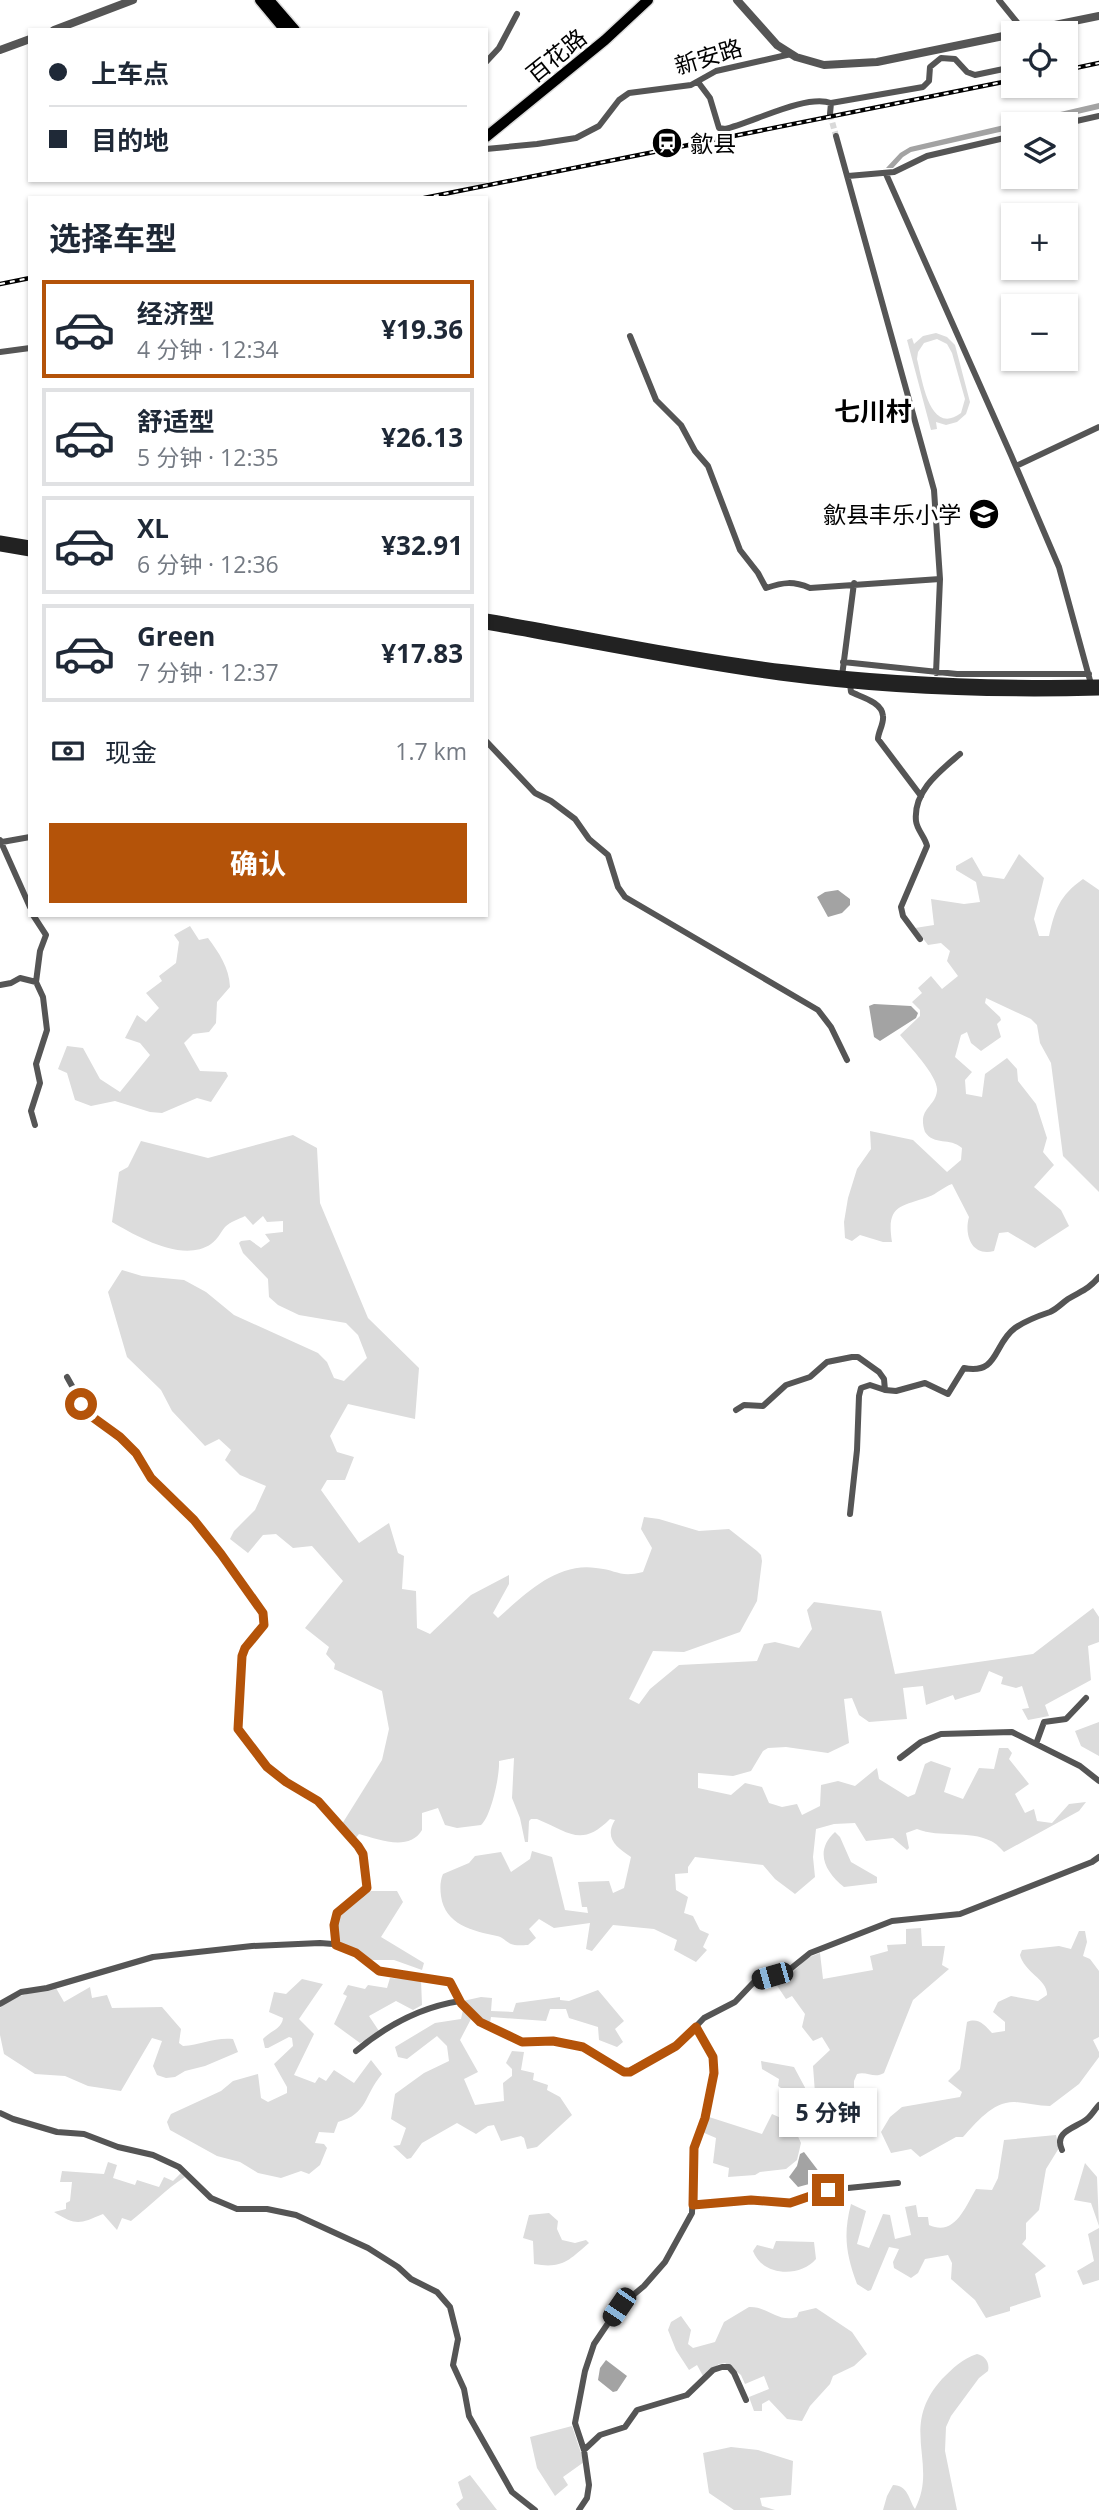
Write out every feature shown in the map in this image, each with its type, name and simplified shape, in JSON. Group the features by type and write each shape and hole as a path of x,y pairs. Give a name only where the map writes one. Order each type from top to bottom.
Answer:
{"main road":[{"path":"260,0 283,28"},
{"path":"269,0 293,28"},
{"name":"百花路","path":"488,135 605,40 648,0"},
{"path":"0,540 28,545"},
{"path":"0,547 28,552"},
{"path":"488,618 720,660 842,676 968,684 1093,680"},
{"path":"488,625 719,667 850,684 990,693 1099,691"}],"street":[{"path":"59,28 133,0"},
{"path":"737,0 766,35 791,54 817,64 877,62 1001,36"},
{"path":"999,0 1010,21"},
{"path":"488,60 499,48 517,14"},
{"path":"1071,21 1099,16"},
{"path":"0,50 28,40"},
{"name":"新安路","path":"488,149 576,138 599,126 619,100 629,93 688,86 716,71 791,54"},
{"path":"698,82 710,98 722,129 818,101 831,103 923,87 929,81 930,67 940,58 955,59 972,75 1001,69"},
{"path":"830,114 831,103"},
{"path":"1078,121 1099,116"},
{"path":"836,136 931,475 938,517 940,579 936,673"},
{"path":"848,176 886,174 927,156 1001,139"},
{"path":"844,662 936,673 1093,680 1059,567 886,174"},
{"path":"630,336 656,400 681,425 708,466 740,550 766,588 786,581 797,582 810,588 940,579"},
{"path":"0,352 28,348"},
{"path":"1016,466 1099,427"},
{"path":"842,676 854,583"},
{"path":"850,684 851,692 868,699 881,711 883,717 878,739 921,796"},
{"path":"488,743 535,793 575,819 589,839 608,855 618,887 625,897 818,1010 831,1027 847,1060"},
{"path":"920,939 903,916 901,907 928,846 916,821 921,796 935,775 960,754"},
{"path":"28,837 1,841 28,902"},
{"path":"34,917 46,935 40,951 36,982 43,997 47,1030 36,1064 40,1083 31,1111 35,1125"},
{"path":"0,985 20,978 36,982"},
{"path":"850,1514 857,1450 856,1426 860,1392 864,1386 895,1391 925,1383 948,1394 964,1368 975,1371 983,1368 995,1357 1004,1339 1015,1328 1054,1310 1088,1289 1099,1277"},
{"path":"736,1409 744,1405 762,1406 786,1385 810,1377 827,1362 852,1357 858,1357 879,1372 884,1379 885,1390"},
{"path":"67,1377 86,1410 97,1422 123,1439 136,1453 151,1478 194,1520 263,1613 264,1625 245,1648 242,1656 238,1729 267,1767 321,1804 362,1851 367,1888 337,1913 334,1925 336,1945"},
{"path":"1036,1744 1044,1722 1066,1719 1086,1698"},
{"path":"900,1758 927,1739 951,1732 1012,1732 1080,1766 1099,1781"},
{"path":"0,2004 21,1992 47,1988 153,1957 252,1946 320,1943 336,1945 356,1953 379,1971 450,1982 460,2001 480,2022 520,2041 553,2041 583,2047 626,2073 676,2046 704,2018 736,2000 754,1982 789,1970 810,1953 892,1921 960,1914 1099,1857"},
{"path":"356,2051 380,2033 419,2011 438,2004 460,2001"},
{"path":"579,2510 585,2504 590,2491 584,2450 575,2423 585,2371 594,2344 619,2307 644,2286 665,2262 688,2223 693,2205 694,2148 705,2118 714,2073 713,2057 696,2027"},
{"path":"1062,2150 1059,2142 1062,2135 1087,2119 1099,2105"},
{"path":"0,2113 57,2132 84,2134 118,2147 153,2155 178,2167 211,2198 237,2208 267,2209 296,2215 368,2248 398,2267 411,2279 437,2292 447,2302 453,2317 458,2339 453,2365 464,2389 469,2416 512,2492 536,2510"},
{"path":"693,2205 751,2200 790,2203 828,2190 898,2183"},
{"path":"584,2450 600,2435 625,2427 637,2410 687,2395 710,2373 722,2367 729,2367 734,2373 746,2400"}],"shaded area":[{"path":"1099,103 1099,109 1078,114 1060,112"},
{"path":"1001,126 1001,132 911,152 893,168 886,168 910,147"},
{"path":"936,333 947,337 955,345 970,402 966,414 957,422 946,425 936,422 937,429 931,430 907,340 912,338 914,344 923,336","holes":["937,339 947,344 965,399 961,413 950,418 941,417 934,411 925,391 917,359 924,343"]},
{"path":"1019,854 1044,878 1034,919 1039,936 1049,936 1059,904 1068,891 1083,879 1099,890 1099,1192 1063,1156 1051,1063 1040,1043 1037,1025 1031,1019 986,998 985,1003 1000,1017 1001,1020 997,1024 1001,1037 981,1051 971,1043 967,1032 961,1035 955,1057 972,1072 965,1080 966,1094 982,1097 985,1074 1007,1058 1017,1069 1018,1081 1036,1104 1047,1138 1043,1152 1054,1165 1034,1187 1061,1210 1069,1226 1035,1248 1008,1232 999,1233 994,1251 980,1251 971,1243 969,1217 952,1184 931,1196 897,1209 891,1221 892,1242 860,1235 852,1241 845,1238 844,1222 848,1198 857,1169 871,1149 870,1131 913,1140 947,1172 961,1160 962,1148 933,1139 925,1132 923,1118 936,1097 936,1085 923,1062 900,1035 920,1016 920,1010 912,1002 922,993 918,988 931,976 942,989 958,976 947,961 950,951 941,943 928,945 915,928 934,925 931,899 964,904 980,902 976,882 956,870 956,866 972,857 983,876 1004,879"},
{"path":"838,890 850,899 850,905 842,913 828,917 817,897 825,892"},
{"path":"190,926 199,940 208,938 216,949 228,973 230,987 217,1002 216,1023 209,1032 193,1034 184,1043 200,1071 226,1072 228,1076 211,1102 197,1098 162,1113 115,1101 91,1106 75,1100 67,1073 58,1069 67,1046 83,1048 100,1079 120,1092 150,1055 140,1043 125,1038 137,1015 146,1022 159,1008 146,993 162,981 159,976 176,963 179,942 174,935"},
{"path":"869,1006 911,1006 918,1013 916,1018 880,1041 874,1037"},
{"path":"293,1135 317,1148 320,1203 368,1318 419,1368 415,1419 348,1404 330,1436 337,1452 354,1457 345,1480 327,1480 321,1490 359,1543 389,1523 398,1553 404,1556 402,1589 416,1591 417,1628 430,1634 471,1595 509,1575 509,1584 493,1613 498,1618 542,1582 568,1570 582,1567 623,1574 643,1572 652,1548 641,1529 644,1517 699,1531 729,1529 757,1551 762,1561 757,1601 740,1632 684,1652 653,1651 629,1699 639,1704 650,1689 679,1665 757,1661 764,1644 775,1642 799,1648 812,1629 807,1610 814,1602 881,1611 895,1674 1033,1654 1093,1608 1099,1617 1099,1642 1088,1646 1091,1680 1045,1705 1049,1716 1028,1720 1022,1709 1029,1708 1022,1686 1016,1688 1001,1684 1003,1677 989,1671 980,1692 955,1700 953,1695 926,1705 923,1686 903,1688 907,1719 869,1722 859,1715 852,1698 844,1699 849,1743 828,1753 786,1747 768,1748 763,1751 751,1771 733,1776 698,1773 698,1788 731,1795 745,1783 762,1787 769,1803 782,1807 797,1804 802,1815 820,1806 821,1785 838,1781 855,1786 877,1768 879,1779 908,1797 915,1794 925,1764 931,1761 951,1768 944,1792 963,1799 979,1768 994,1769 999,1748 1008,1748 1012,1753 1009,1759 1029,1784 1015,1794 1025,1813 1034,1809 1037,1821 1052,1823 1069,1804 1086,1802 1079,1811 1004,1852 993,1842 982,1838 917,1829 906,1833 909,1848 907,1850 893,1838 866,1841 855,1823 834,1824 816,1829 813,1857 815,1877 795,1894 775,1879 763,1865 695,1857 688,1867 688,1873 675,1874 676,1890 688,1897 684,1913 693,1916 700,1930 709,1934 703,1947 707,1950 696,1962 674,1950 677,1940 654,1929 613,1925 592,1951 586,1949 590,1923 554,1928 539,1919 529,1929 536,1938 528,1945 517,1945 470,1929 448,1914 441,1896 443,1874 469,1863 475,1856 501,1852 511,1872 530,1859 532,1851 552,1857 565,1910 588,1913 587,1907 582,1907 578,1882 609,1881 613,1893 624,1888 631,1857 613,1842 611,1832 615,1820 610,1819 591,1833 575,1835 531,1819 528,1842 525,1842 512,1798 514,1758 499,1761 494,1795 481,1825 457,1828 445,1825 438,1808 422,1813 422,1830 409,1841 384,1841 359,1834 355,1839 342,1824 382,1760 389,1729 382,1691 334,1669 335,1664 326,1654 329,1647 305,1628 343,1581 312,1546 293,1548 276,1534 263,1535 248,1553 230,1539 234,1531 255,1510 266,1486 240,1475 225,1460 231,1450 219,1439 205,1446 172,1411 161,1390 127,1357 108,1292 122,1270 142,1276 184,1280 206,1292 234,1315 318,1353 327,1362 334,1378 344,1381 367,1358 358,1335 346,1323 299,1315 278,1305 269,1297 268,1279 243,1253 239,1243 250,1240 261,1248 270,1241 265,1234 283,1232 283,1221 267,1222 263,1216 253,1225 245,1216 227,1225 211,1244 187,1251 147,1241 112,1222 119,1172 128,1167 141,1141 208,1158"},
{"path":"1099,1722 1099,1756 1081,1746 1075,1731"},
{"path":"835,1832 851,1862 877,1877 877,1883 844,1887 832,1875 824,1861 824,1854 825,1846"},
{"path":"371,1891 397,1891 403,1902 381,1937 424,1963 422,1970 394,1960 369,1960 339,1942 338,1917 347,1907"},
{"path":"921,1928 922,1946 945,1946 942,1965 949,1969 913,2000 884,2073 857,2074 854,2092 838,2101 826,2124 817,2125 804,2117 802,2108 795,2107 796,2132 801,2143 797,2160 786,2169 728,2177 729,2168 713,2163 716,2138 702,2132 709,2117 762,2134 772,2114 781,2118 793,2096 778,2086 779,2079 762,2069 761,2061 794,2067 809,2095 815,2093 813,2066 830,2050 822,2037 813,2041 802,2027 805,2014 792,1996 786,1999 772,1978 793,1972 807,1958 820,1953 823,1979 873,1970 870,1956 888,1951 887,1945 906,1944 906,1929"},
{"path":"1079,1931 1085,1931 1087,1942 1083,1956 1090,1959 1099,1971 1099,2037 1093,2040 1099,2057 1079,2084 1050,2106 1015,2102 999,2105 963,2137 956,2137 920,2157 911,2149 891,2153 881,2132 890,2117 902,2107 960,2097 962,2092 948,2081 960,2069 967,2022 978,2021 992,2033 1005,2031 1005,2022 993,2012 998,2002 1011,1996 1038,2001 1047,1995 1044,1985 1022,1961 1022,1950 1059,1946 1071,1949"},
{"path":"390,1978 421,1980 422,2005 413,2010 396,2001 369,2016 379,2031 360,2043 334,2024 347,1996 343,1994 348,1985 365,1989 368,1985 387,1988"},
{"path":"302,1979 323,1984 299,2019 314,2034 294,2075 315,2083 319,2077 326,2081 334,2070 354,2083 371,2060 382,2074 355,2114 338,2122 334,2133 319,2132 315,2143 324,2144 327,2148 320,2165 309,2174 301,2171 281,2178 258,2173 240,2162 217,2156 170,2130 167,2122 171,2114 221,2091 233,2081 258,2074 261,2098 268,2102 287,2093 287,2087 274,2064 293,2046 292,2038 268,2048 265,2048 263,2039 278,2027 283,2018 269,2012 274,1992 286,1994"},
{"path":"90,1987 92,1998 107,1995 112,2008 162,2007 181,2029 179,2043 183,2046 233,2039 238,2052 175,2077 166,2078 157,2075 153,2066 162,2041 152,2038 121,2091 88,2086 65,2076 35,2074 4,2054 0,2035 0,2008 6,2003 26,1994 56,1988 64,2002"},
{"path":"598,1990 624,2021 615,2029 623,2042 617,2047 599,2040 598,2027 569,2018 566,2009 550,2009 546,2021 491,2017 490,2023 479,2018 463,2001 481,1997 492,1998 491,2011 513,2012 516,2003 560,1997 560,2000 569,2001"},
{"path":"463,2010 471,2019 460,2040 478,2072 464,2079 475,2105 504,2101 503,2083 512,2076 512,2069 506,2063 512,2051 524,2052 521,2070 534,2073 533,2080 548,2085 547,2090 560,2097 572,2115 537,2147 527,2149 521,2136 501,2141 494,2125 476,2134 457,2123 422,2143 411,2158 407,2159 393,2146 400,2145 406,2128 391,2119 395,2094 424,2073 449,2061 447,2046 437,2036 407,2059 398,2057 395,2047 435,2023 461,2019"},
{"path":"1056,2135 1059,2148 1046,2169 1039,2210 1026,2223 1026,2239 1022,2244 1046,2266 1035,2274 1041,2297 986,2318 975,2300 951,2279 952,2263 948,2255 925,2259 918,2273 911,2278 894,2268 893,2262 899,2249 889,2247 871,2290 868,2291 857,2284 847,2244 851,2204 866,2211 857,2244 869,2248 883,2214 890,2215 895,2239 911,2235 905,2207 916,2205 918,2217 928,2217 929,2225 946,2227 958,2218 976,2189 992,2190 998,2178 1004,2140"},
{"path":"804,2152 820,2173 813,2183 798,2187 789,2177 797,2166 800,2154"},
{"path":"108,2162 117,2165 113,2178 135,2185 137,2180 159,2187 164,2177 173,2181 181,2173 185,2177 131,2221 122,2218 117,2230 103,2214 78,2222 54,2212 66,2209 66,2203 70,2201 72,2182 60,2182 62,2171 104,2174"},
{"path":"1085,2163 1097,2177 1099,2226 1091,2203 1074,2200"},
{"path":"549,2213 558,2221 557,2229 562,2240 575,2243 586,2240 589,2243 565,2262 552,2265 534,2264 533,2241 523,2238 529,2215"},
{"path":"1099,2228 1099,2280 1083,2285 1077,2271 1094,2261 1088,2234"},
{"path":"776,2241 814,2242 816,2259 801,2269 782,2272 773,2270 764,2265 753,2251 757,2245 773,2249"},
{"path":"749,2307 784,2318 797,2317 799,2312 816,2308 852,2332 867,2354 854,2366 833,2376 802,2421 787,2419 769,2400 762,2404 762,2411 754,2411 749,2397 769,2389 764,2376 745,2384 741,2375 725,2363 719,2364 703,2376 697,2365 689,2370 676,2350 668,2330 671,2322 681,2316 691,2330 688,2344 693,2348 715,2342 724,2322"},
{"path":"977,2354 986,2360 988,2371 979,2378 946,2427 945,2451 957,2510 883,2510 893,2485 905,2490 915,2509 923,2476 920,2430 929,2397 954,2368"},
{"path":"606,2360 627,2376 617,2391 613,2392 598,2380 600,2368"},
{"path":"572,2426 584,2462 563,2477 568,2485 555,2496 537,2468 530,2437"},
{"path":"731,2447 758,2450 793,2461 791,2495 760,2498 762,2506 775,2510 734,2510 709,2493 703,2453"},
{"path":"470,2475 497,2510 460,2510 456,2504 463,2498 458,2482"}],"tunnel":[{"path":"830,114 836,136"}],"railway":[{"path":"1078,67 1099,63"},
{"path":"434,196 1001,82"},
{"path":"0,284 28,278"}],"place":[{"name":"歙县","path":"667,143"},
{"name":"歙县丰乐小学","path":"984,514"}],"district":[{"name":"七川村","path":"873,411"}],"route":[{"path":"81,1404 97,1422 120,1437 136,1453 151,1478 194,1520 263,1613 264,1625 245,1648 242,1656 238,1729 267,1767 321,1804 362,1851 367,1888 362,1895 344,1905 337,1913 334,1925 336,1945 356,1953 379,1971 450,1982 461,2003 476,2019 520,2041 553,2041 583,2047 624,2072 630,2072 676,2046 696,2027 713,2057 714,2073 705,2118 694,2148 693,2205 751,2200 790,2203 828,2190"}]}
